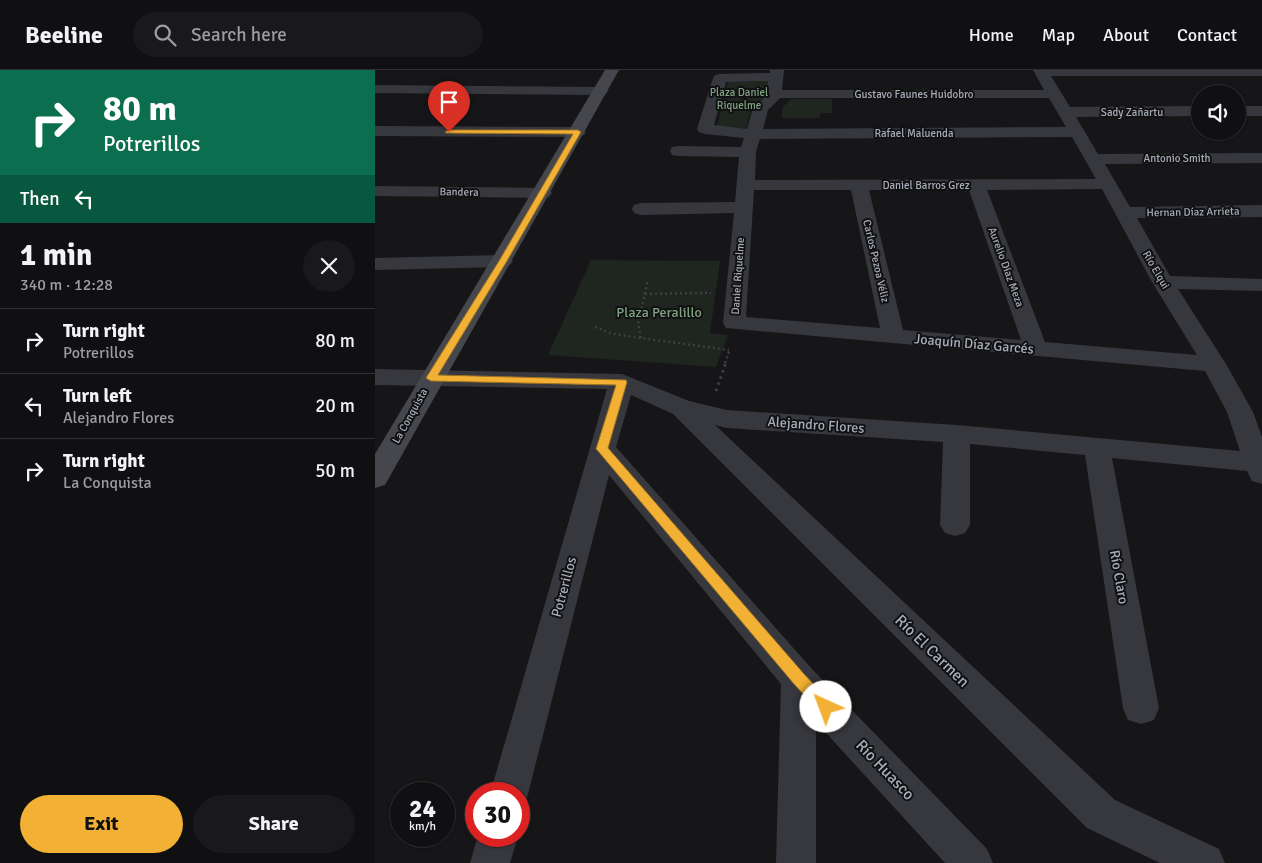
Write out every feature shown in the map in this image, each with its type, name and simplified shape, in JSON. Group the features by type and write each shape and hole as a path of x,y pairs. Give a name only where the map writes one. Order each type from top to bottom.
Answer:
{"street":[{"name":"La Conquista","path":"375,478 431,378 543,193 612,70"},
{"path":"1040,71 1262,72"},
{"name":"Río Elqui","path":"1040,71 1108,184 1163,282 1214,364 1240,412 1261,466"},
{"name":"Daniel Riquelme","path":"734,323 750,143 761,108 774,94 777,74 719,78 705,129 750,143"},
{"path":"375,89 601,91"},
{"name":"Gustavo Faunes Huidobro","path":"774,94 1054,94"},
{"name":"Sady Zañartu","path":"1065,112 1191,111"},
{"path":"1246,111 1262,111"},
{"path":"375,131 578,132"},
{"name":"Rafael Maluenda","path":"750,143 1076,132"},
{"path":"678,151 750,143"},
{"name":"Antonio Smith","path":"1092,159 1262,158"},
{"name":"Aurelio Díaz Meza","path":"976,184 1036,349"},
{"name":"Daniel Barros Grez","path":"745,185 1108,184"},
{"name":"Carlos Pezoa Véliz","path":"859,185 893,337"},
{"name":"Bandera","path":"375,191 543,193"},
{"path":"641,209 743,207"},
{"name":"Hernan Díaz Arrieta","path":"1124,213 1262,212"},
{"path":"375,264 503,261"},
{"path":"1163,282 1262,285"},
{"name":"Joaquín Díaz Garcés","path":"734,323 1214,364"},
{"name":"Alejandro Flores","path":"375,377 622,382 695,412 727,419 957,434 1097,447 1261,466"},
{"name":"Potrerillos","path":"512,782 602,449 622,382"},
{"name":"Río El Carmen","path":"695,412 1101,814 1205,863"},
{"path":"955,525 957,434"},
{"name":"Río Claro","path":"1097,447 1141,708"},
{"name":"Río Huasco","path":"602,449 799,679 973,863"},
{"path":"796,863 799,679"},
{"path":"490,863 494,847"}],"path":[{"path":"641,338 638,324 648,279"},
{"path":"645,294 737,292"},
{"name":"Daniel Riquelme","path":"695,412 729,350 734,334 734,323"},
{"path":"595,327 610,333 729,350"}],"green space":[{"name":"Plaza Daniel Riquelme","path":"769,81 769,96 752,104 746,129 717,126 728,82"},
{"name":"Plaza Daniel Riquelme","path":"791,99 832,99 832,113 820,113 820,118 782,118 782,108"},
{"name":"Plaza Peralillo","path":"591,260 720,261 710,333 728,335 716,367 548,355"}],"route":[{"path":"449,132 578,132 503,261 431,378 622,382 602,449 799,679 826,707"}]}
